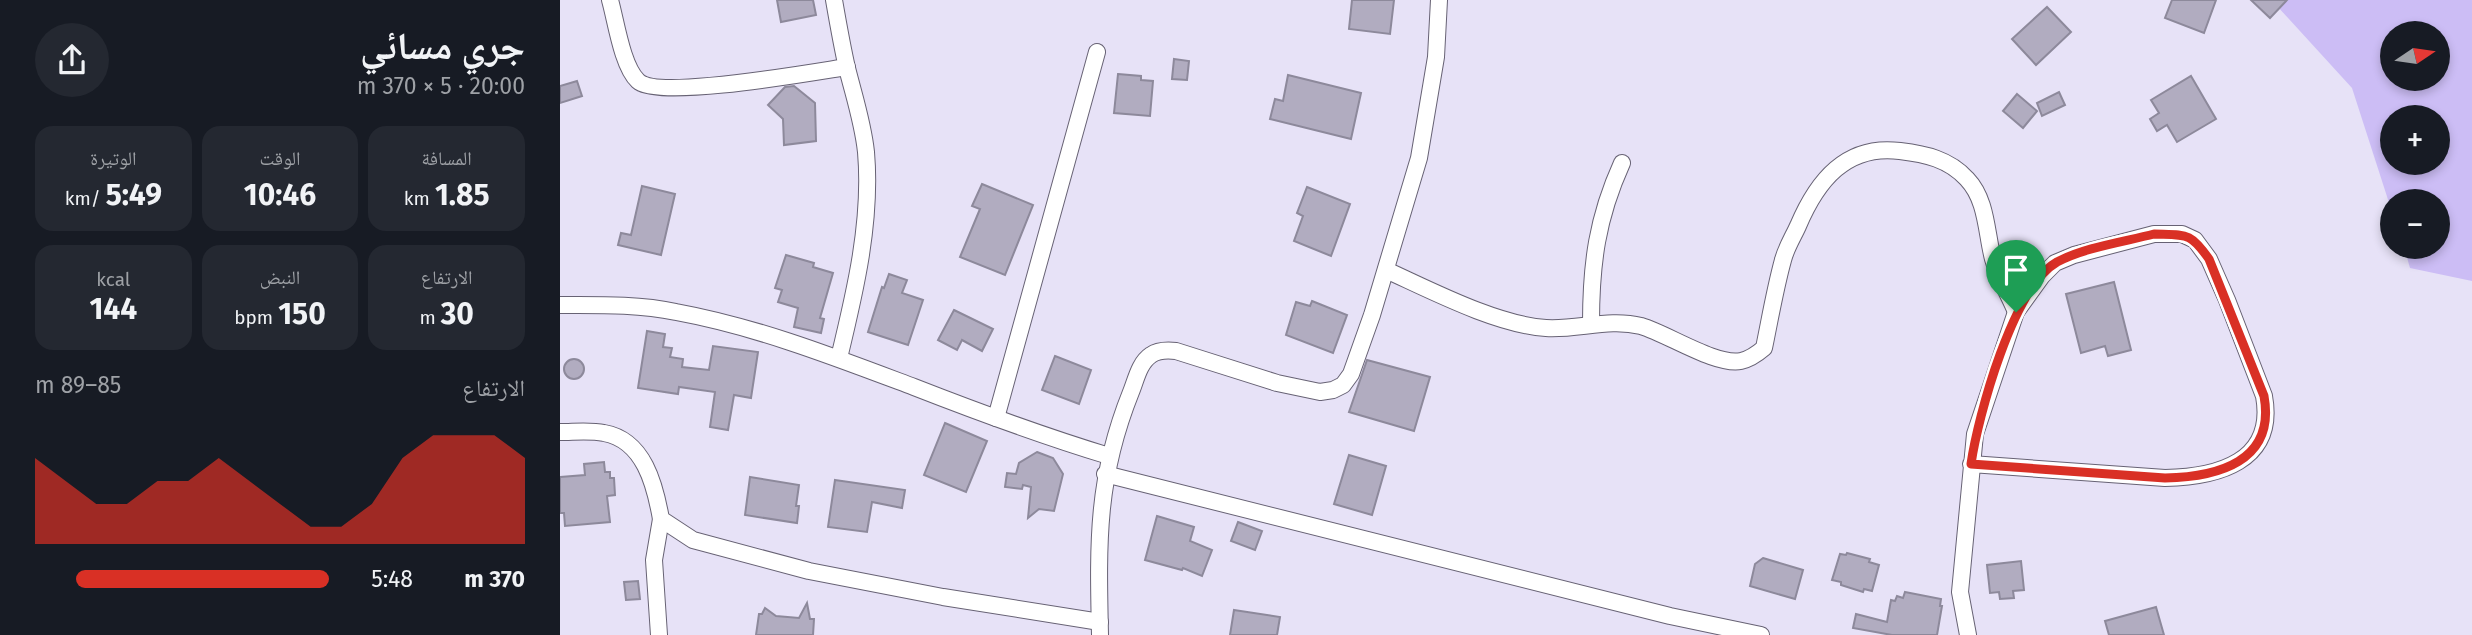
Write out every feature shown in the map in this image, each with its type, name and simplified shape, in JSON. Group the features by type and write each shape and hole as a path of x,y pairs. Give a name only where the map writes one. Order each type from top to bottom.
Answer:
{"street":[{"path":"610,0 630,71 642,84 652,87 690,88 847,67"},
{"path":"834,0 847,67 862,120 867,175 854,297 839,358"},
{"path":"661,519 693,540 809,571 1100,629 1097,577 1105,474 1141,367 1153,353 1176,351 1309,391 1333,390 1343,385 1351,374 1409,196 1425,128 1436,57 1439,0"},
{"path":"996,418 1097,52"},
{"path":"1386,270 1454,301 1510,321 1544,328 1566,328 1591,323 1640,326 1672,337 1721,360 1740,362 1764,348 1783,258 1808,202 1821,183 1845,160 1868,151 1894,150 1923,154 1951,164 1968,180 1980,200 1993,260 2016,312"},
{"path":"1591,323 1594,246 1610,189 1622,163"},
{"path":"1968,635 1960,592 1971,464 1975,434 2016,312 2055,263 2074,255 2154,234 2182,234 2195,240 2209,259 2264,396 2267,412 2264,431 2245,459 2225,469 2190,477 2165,478 1971,464"},
{"path":"560,305 605,305 674,311 767,334 839,358 996,418 1109,456"},
{"path":"560,432 604,433 618,437 632,446 651,478 661,519 654,560 659,635"},
{"path":"1105,474 1670,616 1761,635"}],"shaded area":[{"path":"2283,0 2472,0 2472,281 2410,268 2407,259 2450,259 2450,189 2385,189 2380,175 2450,175 2450,105 2380,105 2380,175 2352,88 2277,6"}],"building":[{"path":"777,0 813,0 816,15 781,22"},
{"path":"1352,0 1394,0 1390,34 1349,29"},
{"path":"2172,0 2216,0 2204,33 2165,18"},
{"path":"2251,0 2287,0 2270,18"},
{"path":"2047,7 2071,32 2036,65 2012,39"},
{"path":"1174,59 1189,61 1187,80 1172,79"},
{"path":"1118,74 1141,76 1141,80 1153,81 1150,116 1114,113"},
{"path":"1288,75 1361,93 1351,139 1270,119 1275,99 1283,101"},
{"path":"2191,76 2216,119 2177,142 2167,125 2157,131 2150,119 2159,113 2151,100"},
{"path":"577,81 582,96 560,103 560,86"},
{"path":"794,86 815,103 816,141 784,145 783,119 768,105 785,87"},
{"path":"2059,92 2065,105 2042,116 2037,103"},
{"path":"2017,94 2037,111 2023,128 2003,111"},
{"path":"982,184 1033,205 1005,275 960,257 980,209 972,206"},
{"path":"642,186 675,194 661,255 618,245 621,233 631,235"},
{"path":"1307,187 1350,204 1331,256 1294,241 1303,216 1297,213"},
{"path":"786,255 814,263 813,267 833,273 820,318 824,319 821,333 794,327 798,308 778,302 782,290 775,288"},
{"path":"889,274 907,280 902,293 923,300 908,345 868,332 882,287 884,288"},
{"path":"2114,282 2131,350 2108,356 2105,346 2081,353 2066,294"},
{"path":"1312,301 1347,315 1333,353 1286,335 1296,302 1310,306"},
{"path":"954,310 993,329 982,351 962,340 957,350 938,340"},
{"path":"647,331 665,334 663,347 672,348 670,357 683,359 682,367 709,370 713,346 758,352 751,398 734,395 728,430 710,427 715,392 679,387 678,394 638,388"},
{"path":"1055,356 1091,370 1079,404 1042,390"},
{"path":"574,359 581,362 584,369 581,376 574,379 567,376 564,369 567,362"},
{"path":"1367,360 1430,377 1414,431 1349,412"},
{"path":"945,423 987,441 966,492 924,475"},
{"path":"1037,452 1053,458 1063,474 1054,511 1039,509 1028,518 1031,487 1005,487 1007,473 1016,474 1019,463"},
{"path":"1349,455 1386,466 1372,515 1334,504"},
{"path":"604,462 605,472 610,472 610,478 614,478 615,495 607,496 610,522 565,526 564,513 560,513 560,477 585,475 584,464"},
{"path":"750,477 799,485 797,523 745,515"},
{"path":"835,480 905,490 902,508 872,502 867,532 828,527"},
{"path":"1157,516 1194,527 1190,541 1212,550 1202,576 1183,568 1182,570 1145,560"},
{"path":"1238,522 1262,531 1255,550 1231,541"},
{"path":"1847,553 1870,559 1869,562 1879,565 1872,591 1864,589 1863,592 1832,580 1840,554"},
{"path":"1763,558 1803,570 1795,599 1750,586 1755,564"},
{"path":"2021,561 2024,590 2013,591 2014,598 2000,599 1999,592 1990,593 1987,565"},
{"path":"638,581 640,599 626,600 624,582"},
{"path":"1905,592 1941,599 1937,635 1892,635 1853,628 1856,614 1887,622 1891,600 1895,601 1897,596 1903,598"},
{"path":"807,603 810,619 814,619 813,635 756,635 759,614 762,614 765,608 776,616 799,618"},
{"path":"2156,607 2164,635 2109,635 2105,621"},
{"path":"1234,610 1280,617 1277,635 1230,635"}],"route":[{"path":"2154,234 2182,234 2195,240 2209,259 2264,396 2267,412 2264,431 2245,459 2225,469 2190,477 2165,478 1971,464 1975,434 2016,312 2055,263 2074,255 2154,234"}]}
